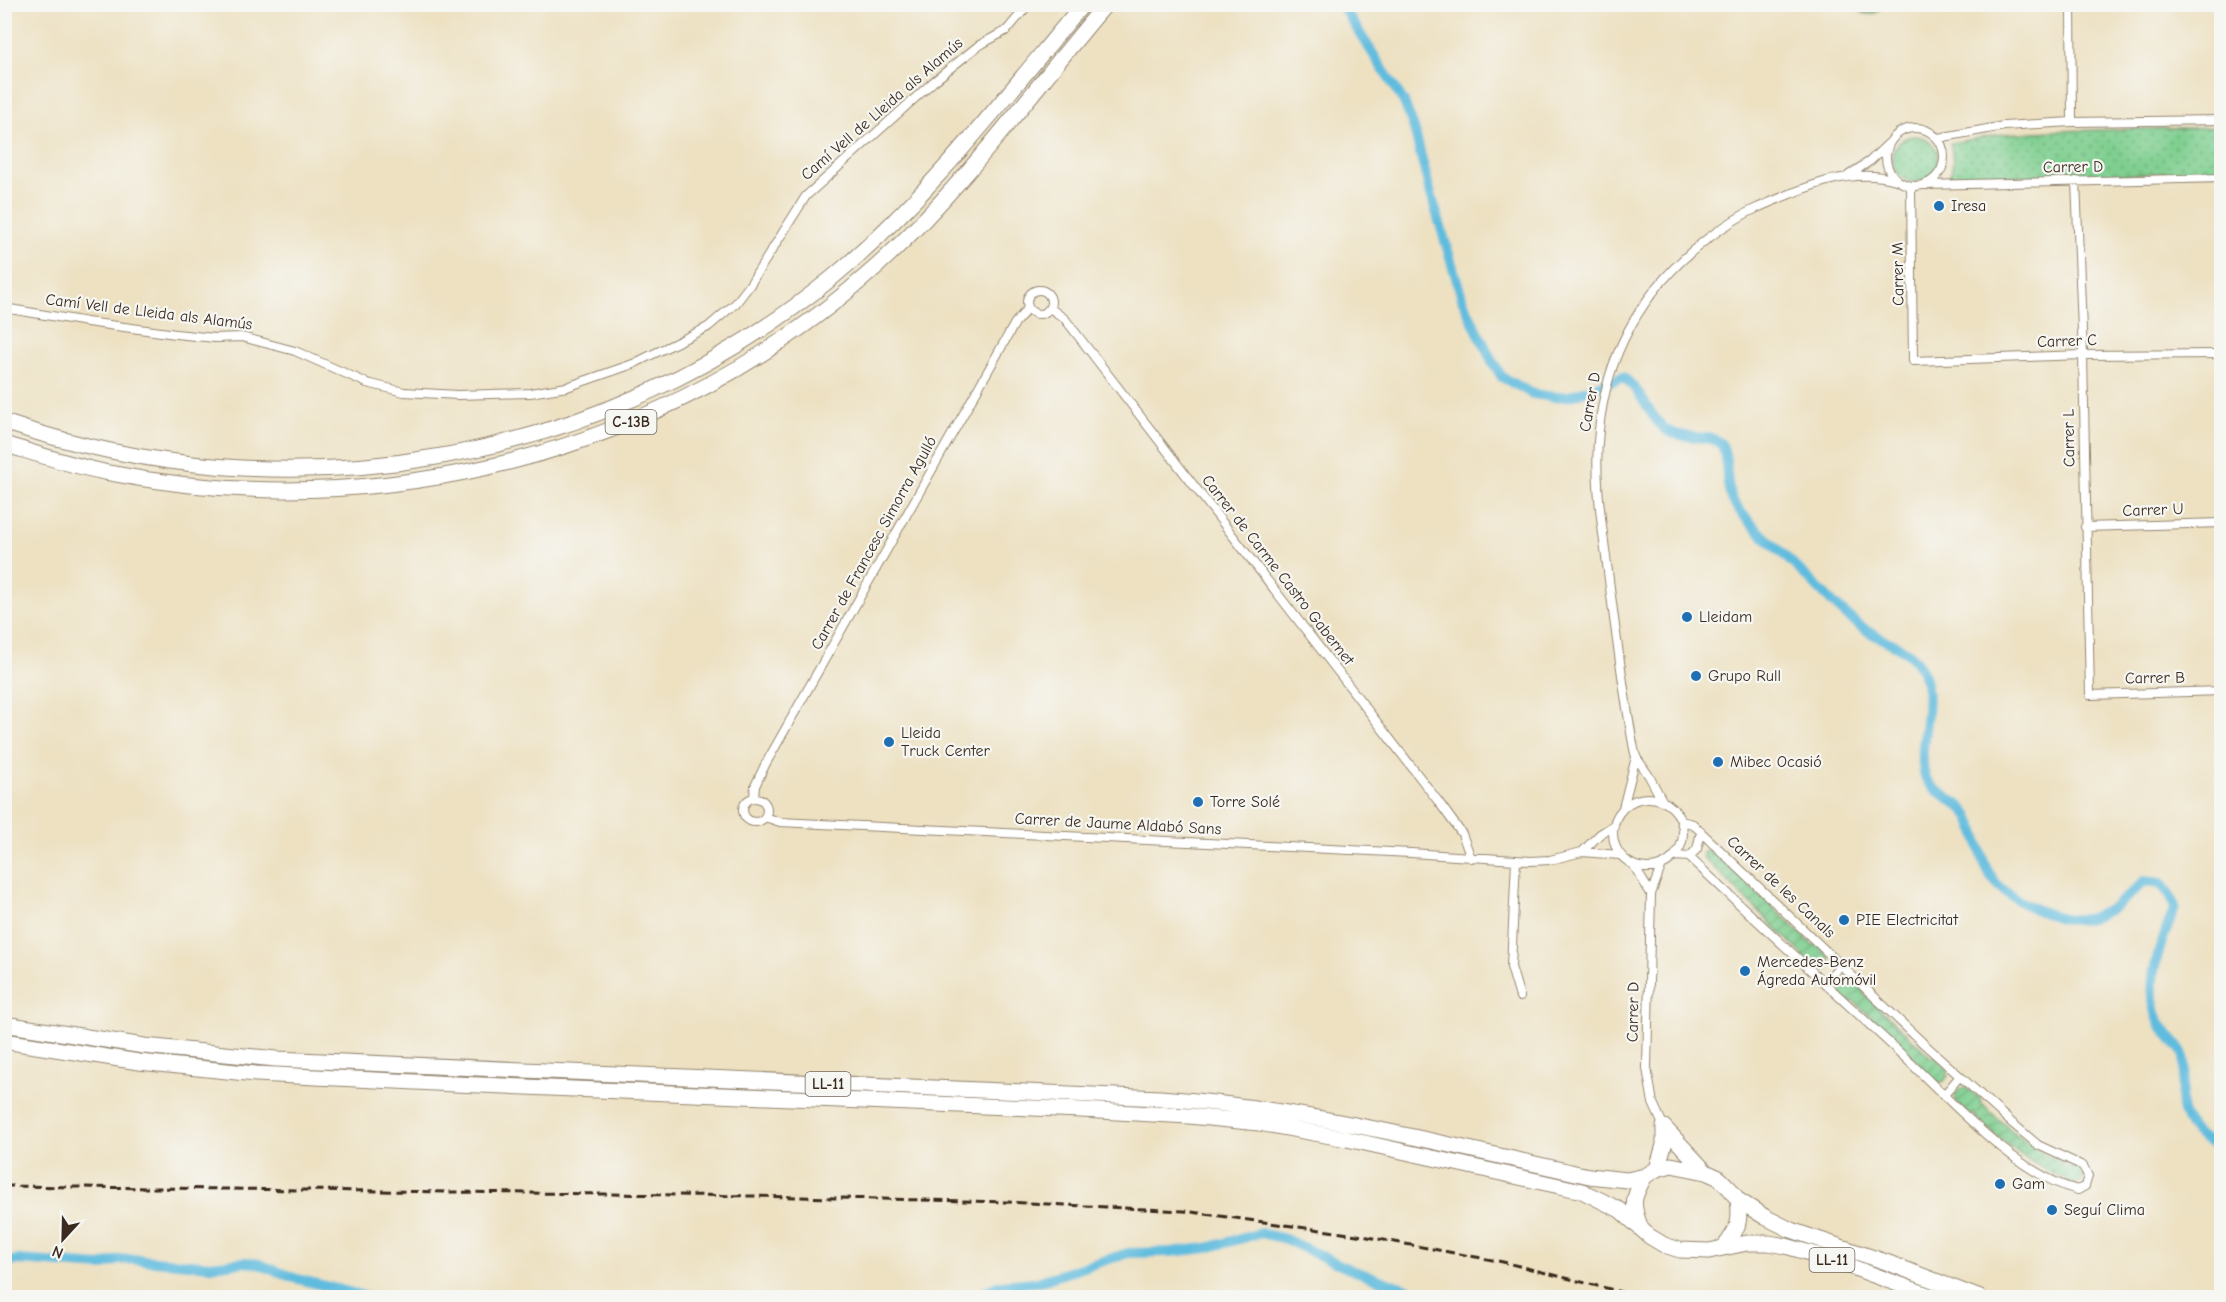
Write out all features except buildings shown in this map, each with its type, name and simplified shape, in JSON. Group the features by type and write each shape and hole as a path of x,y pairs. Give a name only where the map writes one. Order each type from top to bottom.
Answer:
{"highway":[{"name":"C-13B","path":"4,422 83,446 156,461 236,469 302,471 369,467 440,457 532,435 590,415 648,392 716,357 773,321 832,278 873,242 928,187 1083,4"},
{"name":"C-13B","path":"4,444 75,465 153,480 205,487 288,491 359,488 438,478 523,459 611,430 662,408 728,374 803,326 857,283 910,235 941,202 1106,4"},
{"name":"LL-11","path":"4,1024 144,1046 276,1059 1201,1101 1314,1116 1589,1176 1627,1180 1671,1165 1706,1172 1719,1178 1738,1200 1791,1230 1886,1262 1980,1298"},
{"name":"LL-11","path":"4,1041 139,1062 256,1074 1080,1110 1189,1116 1259,1124 1347,1139 1582,1191 1609,1204 1664,1245 1680,1250 1709,1251 1725,1246 1758,1243 1786,1246 1830,1259 1936,1298"},
{"path":"1664,1127 1706,1172"},
{"path":"1640,1227 1633,1209 1634,1195 1651,1173 1664,1145 1664,1127"},
{"path":"1725,1246 1737,1231 1740,1216 1738,1200"}],"street":[{"name":"Camí Vell de Lleida als Alamús","path":"4,308 176,334 215,338 242,337 295,351 367,383 404,392 458,395 530,393 567,387 633,364 693,336 715,321 742,294 796,210 818,184 940,76 978,46 1006,30 1029,4"},
{"path":"2071,4 2072,122"},
{"path":"1938,138 2004,126 2072,122 2222,120"},
{"path":"1911,128 1927,130 1938,138 1943,146 1944,165 1940,174 1933,181 1911,187 1896,180 1886,163 1886,153 1889,144 1902,131 1911,128"},
{"name":"Carrer D","path":"1848,176 1889,144"},
{"name":"Carrer D","path":"1664,802 1636,757 1624,692 1603,532 1597,462 1599,430 1609,373 1642,305 1684,257 1745,213 1794,192 1848,176 1873,175 1896,180"},
{"name":"Carrer D","path":"1925,185 2222,178"},
{"name":"Carrer L","path":"2076,181 2083,355 2090,694"},
{"name":"Carrer M","path":"1911,187 1914,361"},
{"path":"1041,290 1050,297 1050,308 1041,314 1033,313 1026,301 1030,294 1041,290"},
{"name":"Carrer de Francesc Simorra Agulló","path":"754,797 755,786 765,765 1015,323 1028,308"},
{"name":"Carrer de Carme Castro Gabernet","path":"1050,308 1065,319 1451,819 1465,840 1471,858"},
{"name":"Carrer C","path":"1914,361 2083,355 2222,354"},
{"name":"Carrer U","path":"2085,527 2222,524"},
{"name":"Carrer B","path":"2090,694 2222,691"},
{"name":"Carrer D","path":"1623,808 1636,757"},
{"path":"754,797 761,799 766,806 765,817 754,822 744,816 744,804 754,797"},
{"path":"1634,866 1660,867 1680,850 1684,836 1682,821 1673,808 1664,802 1643,798 1630,803 1623,808 1614,825 1614,840 1620,855 1634,866 1651,894"},
{"name":"Carrer de Jaume Aldabó Sans","path":"765,817 780,822 1516,860 1550,860 1582,852"},
{"name":"Carrer de les Canals","path":"1682,821 1693,824 1960,1076 2038,1145 2083,1166 2088,1176 2085,1186 2078,1190 2069,1188 2028,1168 1944,1095 1689,857 1696,849 1701,832"},
{"path":"1582,852 1600,834 1614,825"},
{"path":"1582,852 1620,855"},
{"path":"1675,856 1689,857"},
{"path":"1516,860 1511,967 1520,997"},
{"name":"Carrer D","path":"1660,867 1651,894 1647,1068 1653,1103 1664,1127"},
{"path":"1825,983 1841,964"},
{"path":"1944,1095 1960,1076"}],"green space":[{"path":"1855,5 1883,5 1877,12 1869,14 1862,12"},
{"path":"2221,127 2221,172 1948,179 1953,161 1950,143 2004,134 2052,131"},
{"path":"1920,136 1932,142 1937,150 1937,168 1932,176 1924,181 1910,182 1902,179 1895,172 1892,154 1895,146 1902,139"},
{"path":"1708,849 1714,852 1814,946 1817,944 1830,958 1830,964 1826,970 1816,971 1802,958 1804,956 1703,857 1703,852"},
{"path":"1844,976 1865,989 1862,992 1932,1058 1935,1055 1948,1070 1945,1081 1936,1083 1921,1070 1923,1067 1854,1001 1850,1004 1837,990 1838,982"},
{"path":"1961,1088 1967,1088 1982,1100 1981,1103 1991,1113 2035,1148 2072,1168 2074,1165 2079,1167 2084,1177 2082,1181 2076,1185 2066,1184 2067,1180 2016,1152 1972,1113 1969,1116 1956,1103 1955,1094"}],"waterway":[{"path":"1341,4 1404,102 1414,128 1463,301 1502,377 1533,394 1554,397 1570,396 1623,377 1636,390 1654,418 1665,429 1671,433 1711,439 1721,444 1725,455 1730,494 1743,515 1845,614 1872,634 1899,647 1916,661 1927,687 1928,701 1923,744 1926,779 1968,815 1975,829 1986,868 2008,893 2049,915 2078,919 2090,918 2106,912 2145,881 2161,883 2175,907 2160,949 2153,979 2152,993 2155,1008 2160,1023 2184,1057 2185,1069 2181,1100 2185,1118 2196,1133 2222,1147"},
{"path":"977,1298 1000,1285 1037,1282 1128,1253 1207,1248 1261,1233 1285,1239 1347,1268 1434,1298"},
{"path":"4,1262 19,1260 101,1266 118,1260 132,1259 211,1266 256,1263 294,1278 372,1298"}],"railway":[{"path":"4,1186 753,1196 1008,1202 1184,1211 1357,1235 1503,1262 1645,1298"}],"place":[{"name":"Iresa","path":"1939,206"},
{"name":"Lleidam","path":"1687,617"},
{"name":"Grupo Rull","path":"1696,676"},
{"name":"Lleida Truck Center","path":"889,742"},
{"name":"Mibec Ocasió","path":"1718,762"},
{"name":"Torre Solé","path":"1198,802"},
{"name":"PIE Electricitat","path":"1844,920"},
{"name":"Mercedes-Benz Ágreda Automóvil","path":"1745,971"},
{"name":"Gam","path":"2000,1184"},
{"name":"Seguí Clima","path":"2052,1210"}]}
